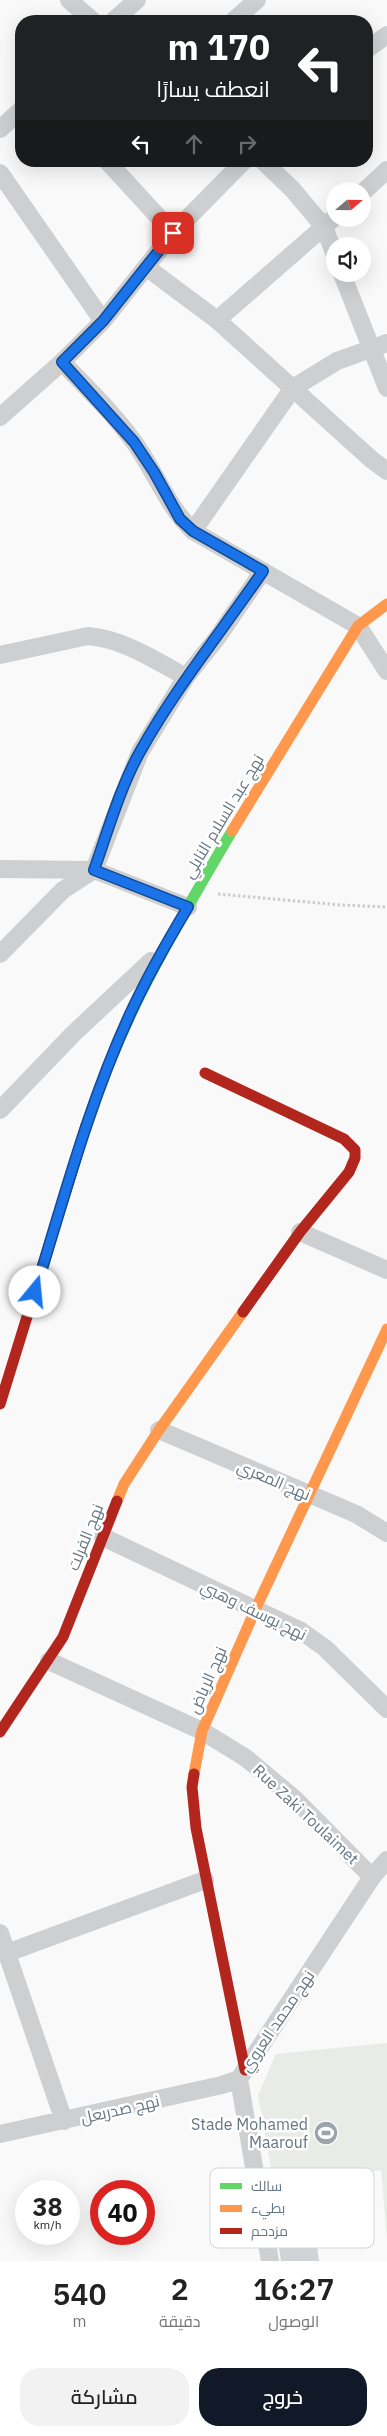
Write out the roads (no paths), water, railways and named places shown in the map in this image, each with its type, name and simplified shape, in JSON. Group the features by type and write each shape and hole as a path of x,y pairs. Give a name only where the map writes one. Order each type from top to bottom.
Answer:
{"street":[{"path":"69,0 86,15"},
{"path":"121,15 137,0"},
{"path":"240,15 258,0"},
{"path":"373,45 387,36"},
{"path":"0,129 15,115"},
{"path":"112,167 173,233"},
{"path":"1,413 62,362 103,321 173,233 238,167"},
{"path":"270,167 326,219"},
{"path":"371,185 387,170"},
{"path":"0,173 103,321"},
{"path":"217,320 326,225"},
{"path":"146,267 217,320 372,460 387,471"},
{"path":"346,282 379,346 387,388"},
{"path":"193,531 293,388 337,361 379,346"},
{"path":"62,362 134,442 154,472 180,519 193,531 358,626 387,671"},
{"path":"0,954 63,890 94,870 140,752 186,677 217,638 263,571"},
{"name":"نهج عبد السلام النابلي","path":"0,1404 95,1099 130,1014 161,952 272,764 358,626 387,604"},
{"path":"0,655 88,636 101,637 139,651 186,677"},
{"path":"0,869 94,870 192,900"},
{"path":"3,1100 161,952"},
{"name":"نهج الفرلت","path":"0,1732 49,1661 63,1637 124,1484 159,1430 300,1232 349,1172 355,1158 353,1146 337,1135 206,1073"},
{"path":"300,1232 387,1270"},
{"name":"نهج الرياض","path":"242,2074 196,1828 192,1787 202,1731 256,1608 387,1329"},
{"name":"نهج المعري","path":"159,1430 356,1514 387,1533"},
{"name":"نهج يوسف وهبي","path":"103,1537 256,1608 315,1640 349,1670 387,1710"},
{"name":"Rue Zaki Toulaimet","path":"49,1661 202,1731 246,1758 271,1777 372,1877"},
{"name":"نهج محمد العروي","path":"256,2168 242,2074 372,1877 387,1860"},
{"path":"7,1953 205,1880"},
{"path":"0,1933 64,2121"},
{"name":"نهج صدربعل","path":"0,2134 222,2085 242,2074"},
{"name":"نهج محمد العروي","path":"268,2248 270,2261"}],"place":[{"name":"Stade Mohamed Maarouf","path":"326,2133"}]}
